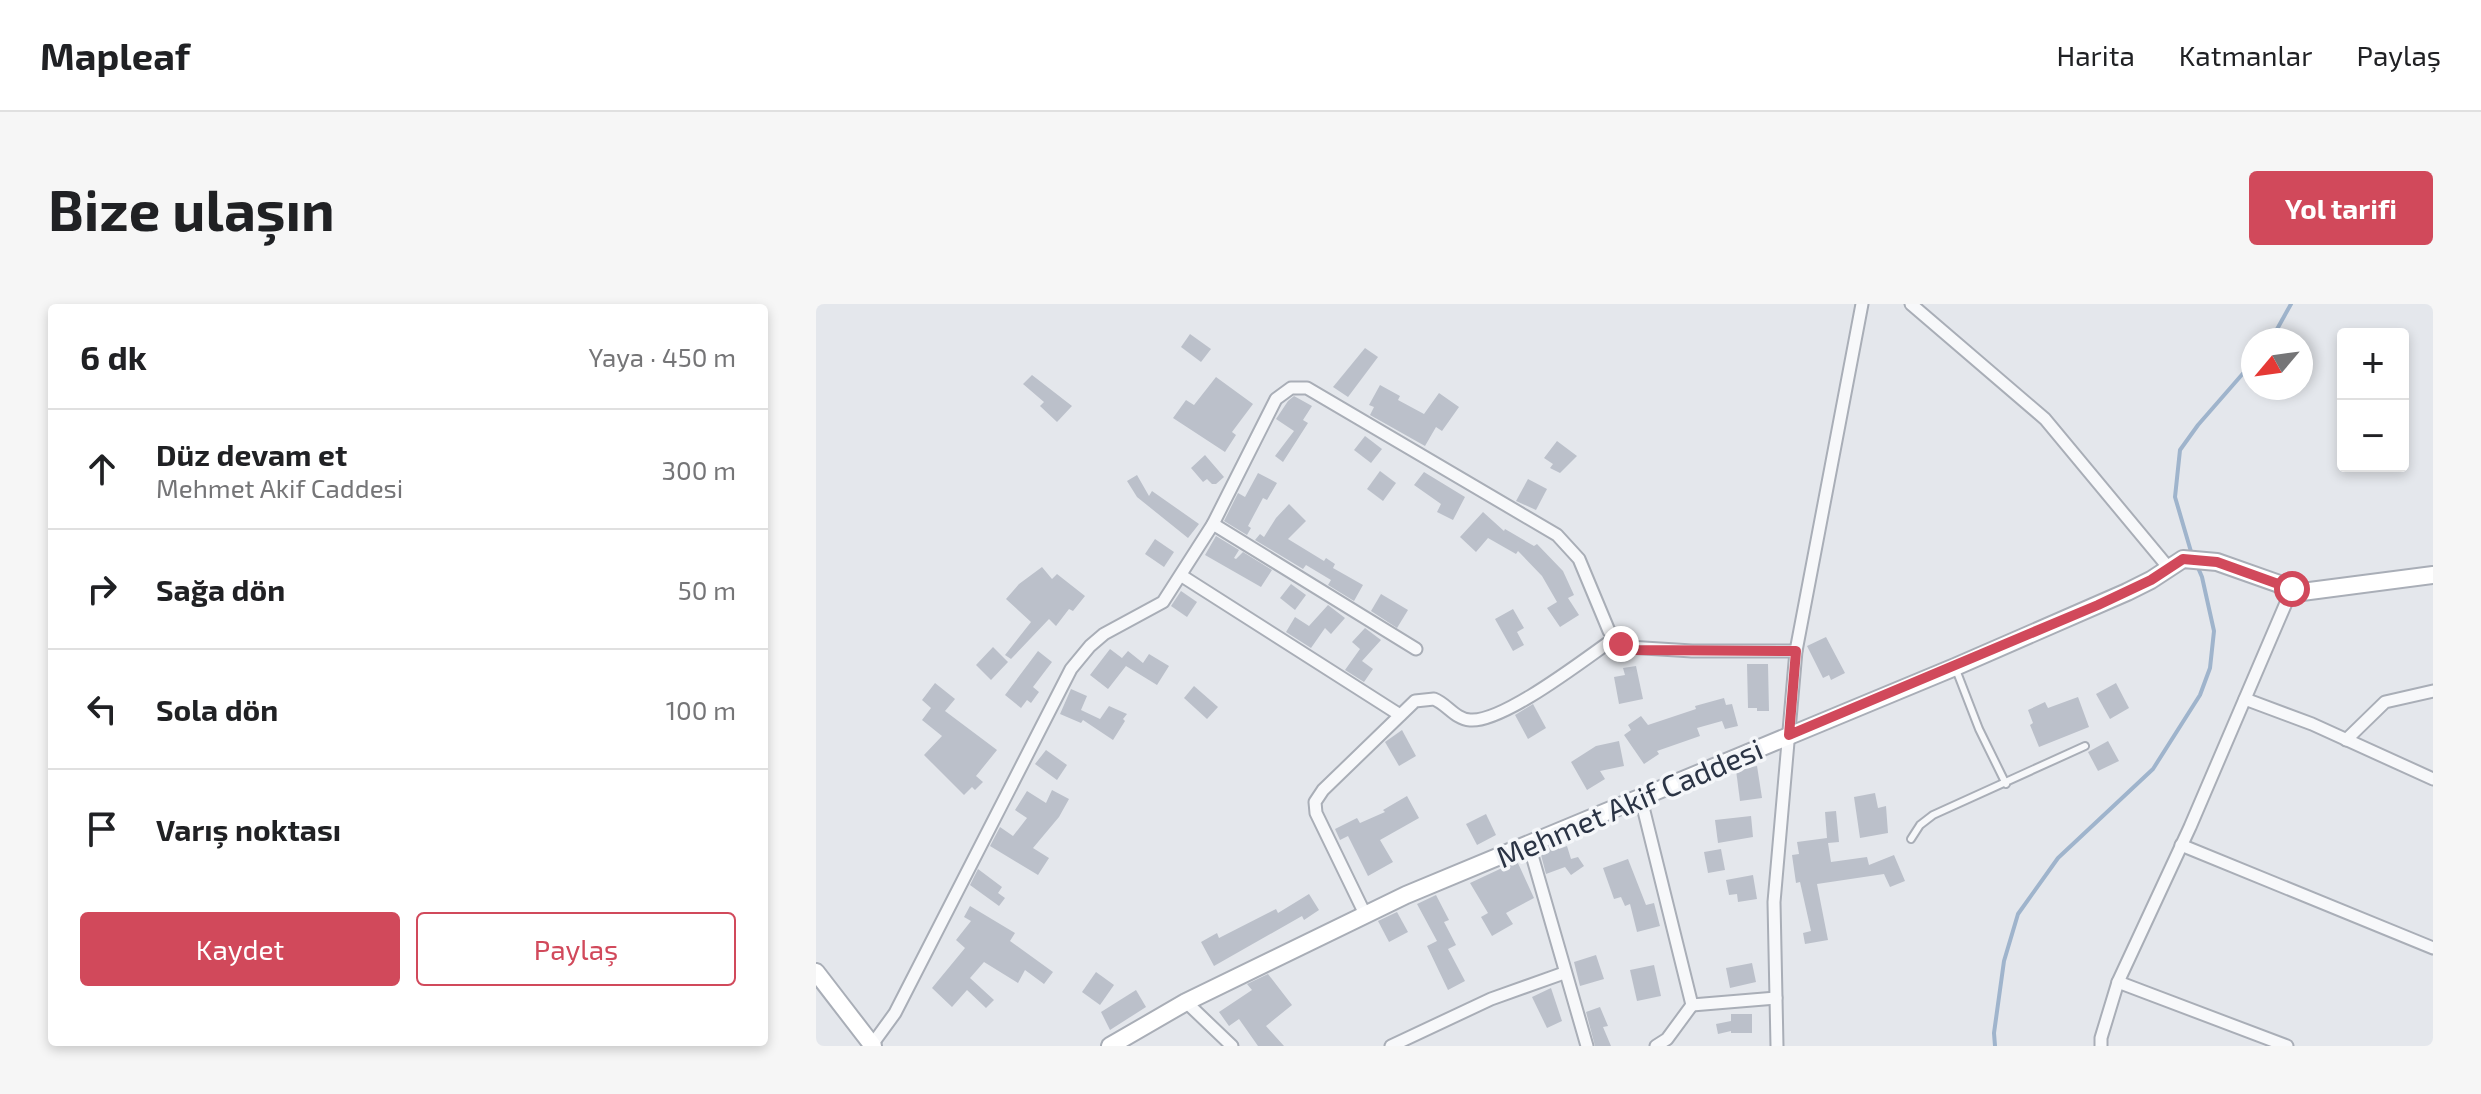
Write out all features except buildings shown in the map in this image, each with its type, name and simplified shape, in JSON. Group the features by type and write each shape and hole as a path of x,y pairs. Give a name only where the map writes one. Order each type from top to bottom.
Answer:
{"street":[{"path":"1777,1046 1774,902 1796,651 1862,304"},
{"path":"1911,304 2045,419 2183,561 2217,562 2292,589 2314,592 2433,575"},
{"path":"816,972 872,1046 910,985 1071,669 1104,634 1163,602 1213,524 1276,399 1291,388 1307,388 1557,535 1579,559 1609,631 1635,650 1796,651"},
{"path":"1213,524 1416,649"},
{"name":"Mehmet Akif Caddesi","path":"1110,1046 1186,1002 1365,914 1955,667 2127,592 2183,561"},
{"path":"1182,576 1400,715"},
{"path":"2101,1046 2118,982 2292,589"},
{"path":"1365,914 1318,819 1315,802 1323,790 1415,701 1427,698 1440,701 1463,719 1487,718 1525,698 1615,638"},
{"path":"2346,740 2385,702 2433,691"},
{"path":"2245,699 2256,701 2433,779"},
{"path":"1641,799 1692,1005 1669,1042 1656,1046"},
{"path":"1529,845 1587,1046"},
{"path":"2181,845 2433,948"},
{"path":"1391,1046 1491,999 1564,973"},
{"path":"2118,982 2287,1046"},
{"path":"1692,1005 1776,998"},
{"path":"1186,1002 1232,1046"}],"lane":[{"path":"1955,667 1979,729 2006,784"},
{"path":"1911,839 1926,819 2085,746"}],"waterway":[{"path":"2278,328 2291,304"},
{"path":"2192,555 2175,497 2180,450 2241,376"},
{"path":"1995,1046 2004,961 2018,914 2058,858 2153,769 2200,695 2210,668 2214,631 2196,563"}],"route":[{"path":"1621,644 1635,650 1796,651 1789,735 2098,605 2151,580 2183,559 2217,562 2292,589"}]}
